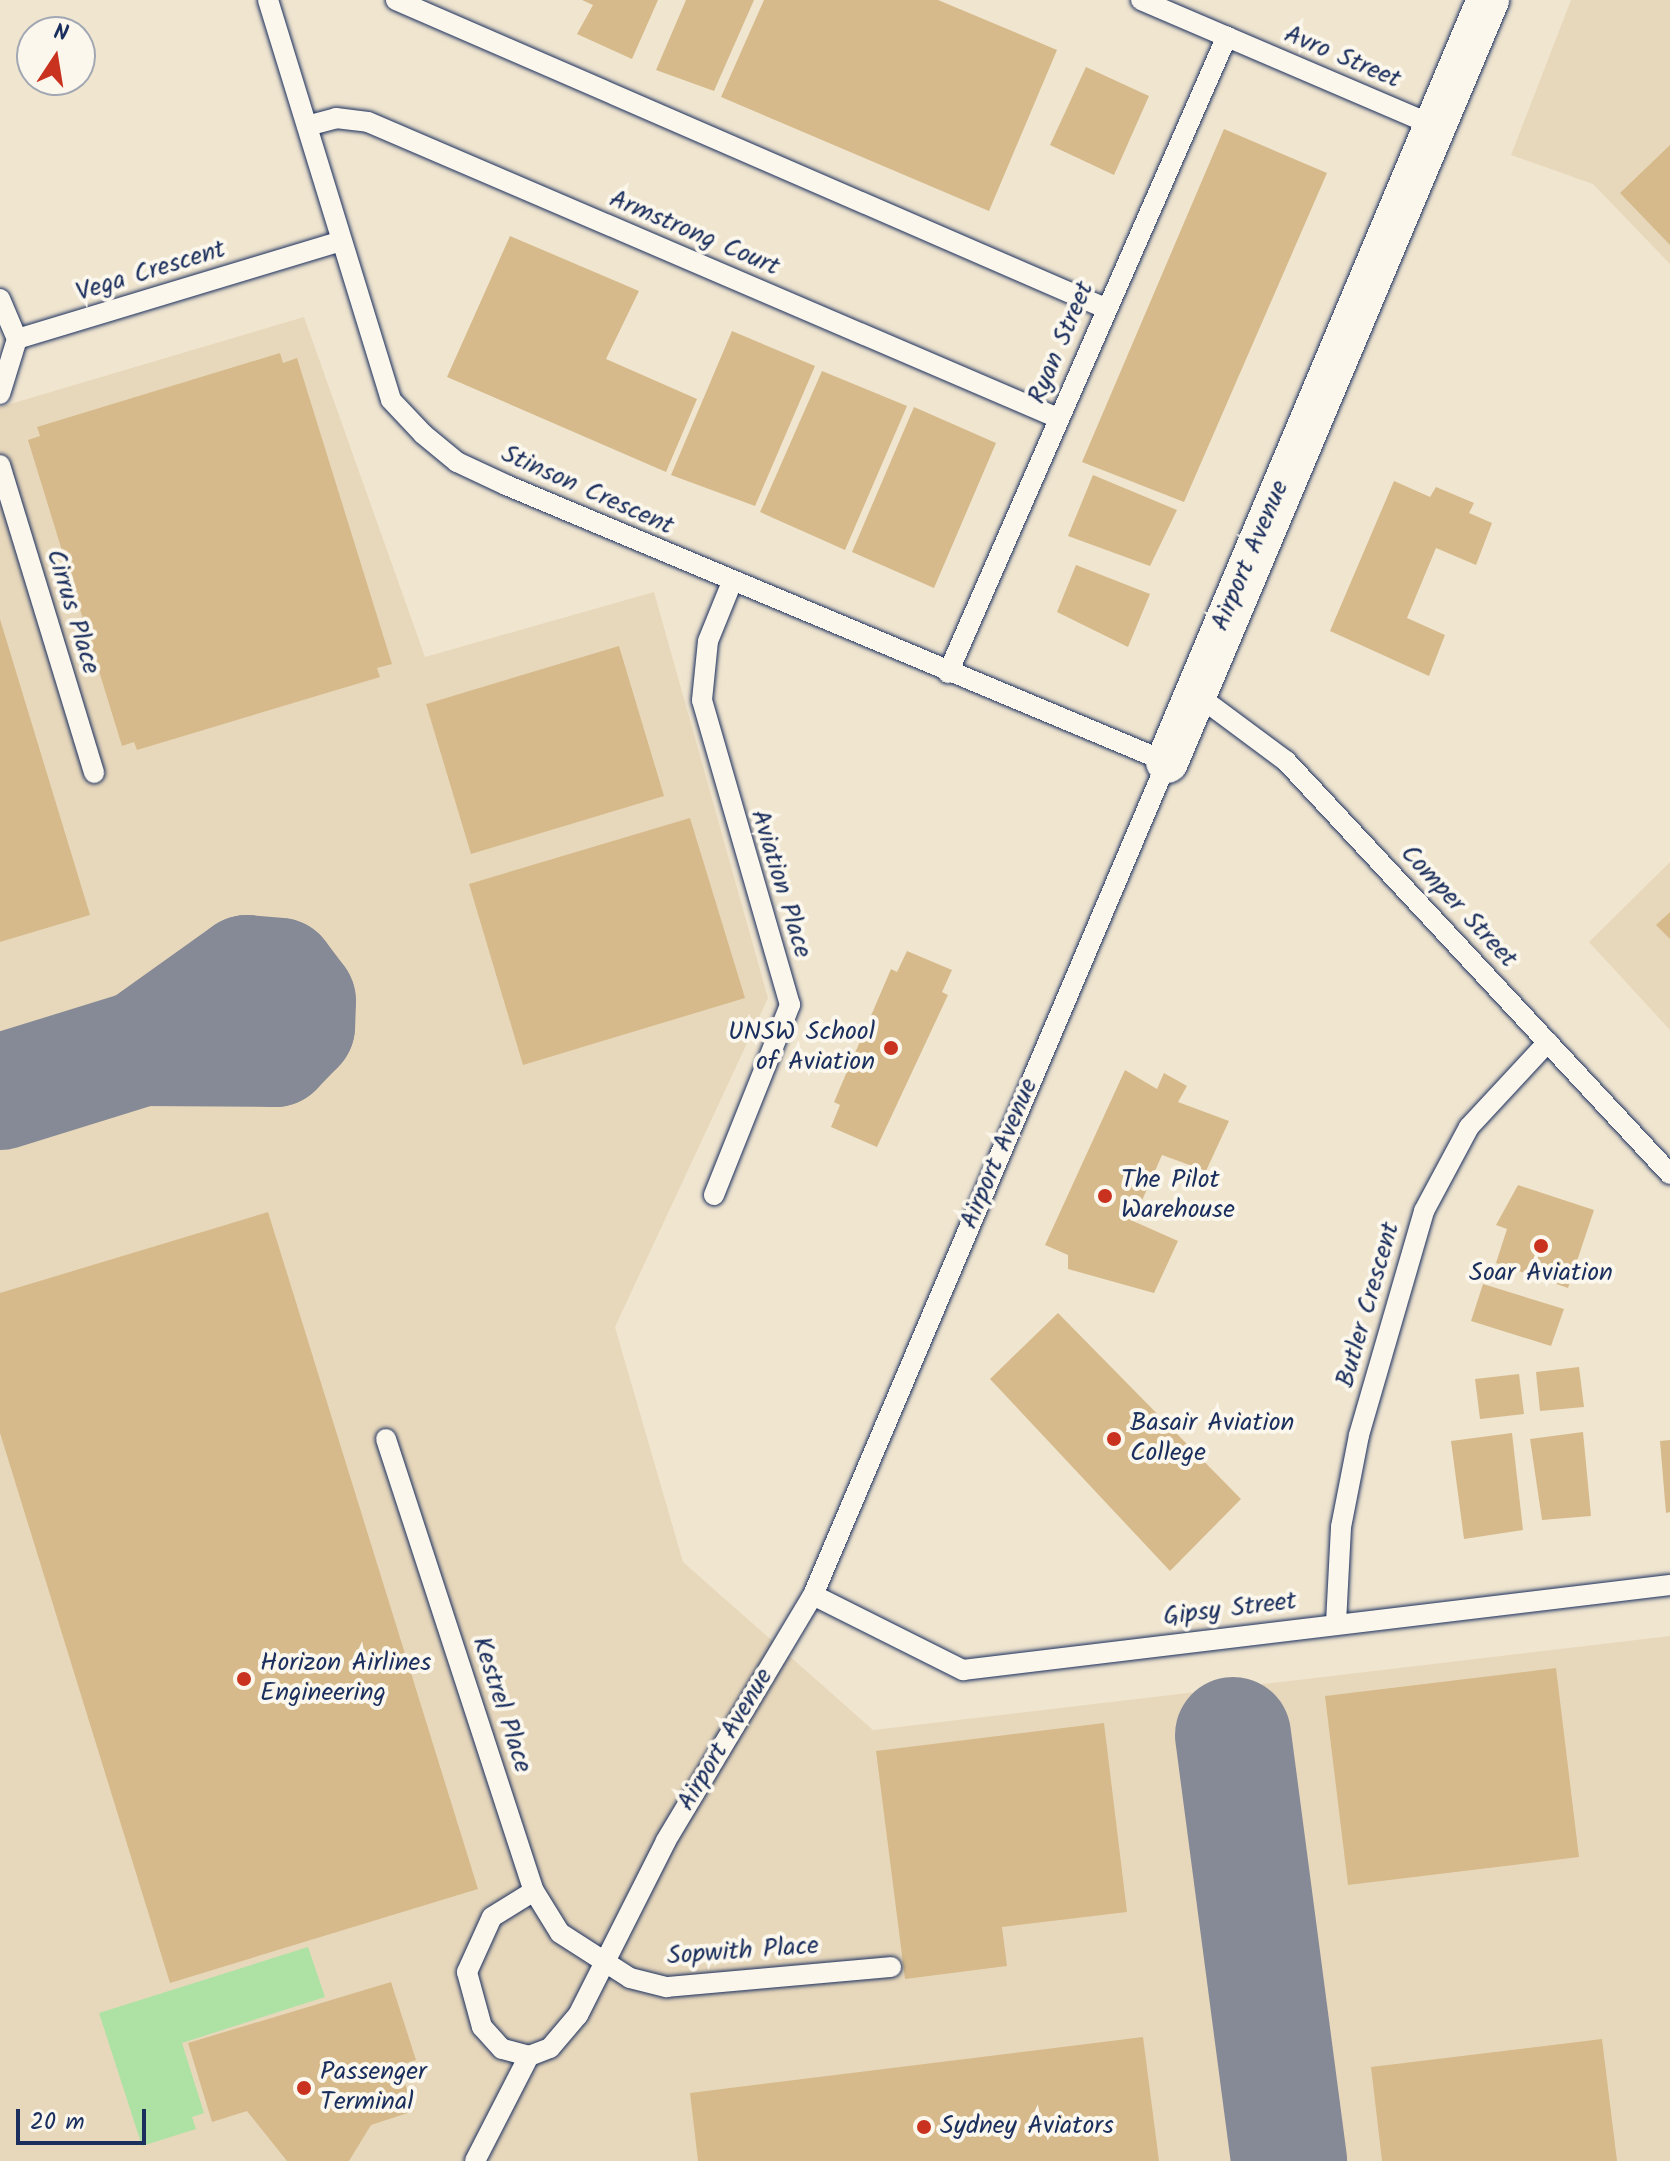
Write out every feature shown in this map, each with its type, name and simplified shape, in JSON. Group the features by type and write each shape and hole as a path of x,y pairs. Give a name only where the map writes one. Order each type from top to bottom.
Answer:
{"street":[{"name":"Airport Avenue","path":"1167,762 1193,692 1488,0"}],"lane":[{"name":"Stinson Crescent","path":"268,0 391,400 423,434 457,462 732,582 1167,762"},
{"path":"396,0 1105,308"},
{"name":"Avro Street","path":"1141,0 1435,126"},
{"name":"Ryan Street","path":"948,673 1105,308 1227,36"},
{"name":"Armstrong Court","path":"307,126 336,118 368,122 1058,418"},
{"name":"Vega Crescent","path":"17,339 342,241"},
{"path":"0,299 17,339 0,394"},
{"name":"Cirrus Place","path":"0,465 94,773"},
{"name":"Aviation Place","path":"714,1195 790,1005 702,700 708,641 732,582"},
{"name":"Comper Street","path":"1193,692 1264,738 1670,1174"},
{"name":"Airport Avenue","path":"529,2056 565,2034 813,1595 1167,762"},
{"name":"Butler Crescent","path":"1336,1623 1341,1527 1359,1435 1424,1211 1469,1127 1548,1042"},
{"name":"Kestrel Place","path":"386,1439 534,1891 560,1933 603,1962"},
{"name":"Gipsy Street","path":"813,1595 963,1670 1670,1585"},
{"path":"475,2161 529,2056 502,2049 482,2027 467,1972 492,1917 534,1891"},
{"name":"Sopwith Place","path":"603,1962 667,1987 891,1967"}],"shaded area":[{"path":"1571,0 1670,0 1670,264 1593,184 1511,155"},
{"path":"304,317 425,657 654,592 768,998 615,1327 683,1562 873,1730 1670,1636 1670,2161 0,2161 0,407"},
{"path":"1670,862 1670,1030 1589,942"}],"green space":[{"path":"308,1947 325,1997 182,2043 204,2113 192,2117 196,2129 142,2146 99,2013"}],"building":[{"path":"582,0 658,0 632,59 577,34 593,5"},
{"path":"686,0 754,0 714,91 656,70"},
{"path":"764,0 938,0 1057,50 989,211 721,97"},
{"path":"1086,67 1149,96 1114,175 1050,145"},
{"path":"1224,129 1327,173 1184,502 1082,462"},
{"path":"1670,145 1670,245 1620,193"},
{"path":"510,236 639,291 606,359 697,399 666,472 447,377"},
{"path":"732,331 815,366 755,506 671,475"},
{"path":"280,353 283,363 297,358 392,664 377,668 380,677 137,750 134,742 122,746 28,440 40,436 37,427"},
{"path":"822,371 907,406 845,550 760,512"},
{"path":"914,407 996,443 934,588 852,552"},
{"path":"1093,475 1177,510 1150,566 1068,536"},
{"path":"1394,481 1430,497 1436,487 1474,503 1469,513 1492,523 1476,565 1436,548 1407,618 1445,635 1429,676 1330,631"},
{"path":"1076,565 1150,594 1128,647 1057,612"},
{"path":"0,619 90,915 0,942"},
{"path":"619,646 664,796 471,854 426,704"},
{"path":"690,818 745,998 523,1065 469,884"},
{"path":"1670,912 1670,939 1656,925"},
{"name":"UNSW School of Aviation","path":"907,951 952,970 942,992 948,995 877,1147 831,1127 840,1105 834,1102 891,969 897,972"},
{"name":"The Pilot Warehouse","path":"1125,1070 1157,1089 1164,1073 1187,1086 1178,1102 1229,1121 1206,1171 1162,1155 1133,1221 1178,1241 1154,1293 1068,1269 1068,1255 1045,1245"},
{"name":"Soar Aviation","path":"1518,1185 1594,1210 1568,1288 1496,1263 1507,1229 1496,1225"},
{"name":"Horizon Airlines Engineering","path":"268,1212 478,1889 170,1983 0,1433 0,1293"},
{"path":"1483,1284 1564,1309 1551,1346 1471,1321"},
{"name":"Basair Aviation College","path":"1058,1313 1241,1499 1170,1571 990,1379"},
{"path":"1579,1367 1584,1407 1540,1411 1536,1372"},
{"path":"1519,1374 1524,1414 1480,1419 1475,1379"},
{"path":"1583,1432 1591,1516 1542,1520 1530,1439"},
{"path":"1512,1433 1523,1530 1464,1539 1451,1441"},
{"path":"1670,1440 1670,1512 1666,1513 1660,1441"},
{"path":"1556,1668 1579,1857 1348,1885 1325,1696"},
{"path":"1104,1723 1127,1912 1002,1927 1007,1966 905,1979 876,1751"},
{"name":"Passenger Terminal","path":"391,1982 416,2060 399,2065 414,2111 371,2125 349,2161 287,2161 247,2111 212,2122 188,2043"},
{"name":"Sydney Aviators","path":"1143,2037 1159,2161 698,2161 690,2093"},
{"path":"1602,2039 1617,2161 1382,2161 1371,2067"}],"taxiway":[{"path":"0,1092 142,1048 247,973 279,976 298,1001 297,1026 275,1049 142,1048"},
{"path":"1233,1735 1289,2161"}],"place":[{"name":"UNSW School of Aviation","path":"891,1048"},
{"name":"The Pilot Warehouse","path":"1105,1196"},
{"name":"Soar Aviation","path":"1541,1246"},
{"name":"Basair Aviation College","path":"1114,1439"},
{"name":"Horizon Airlines Engineering","path":"244,1679"},
{"name":"Passenger Terminal","path":"304,2088"},
{"name":"Sydney Aviators","path":"924,2127"}]}
